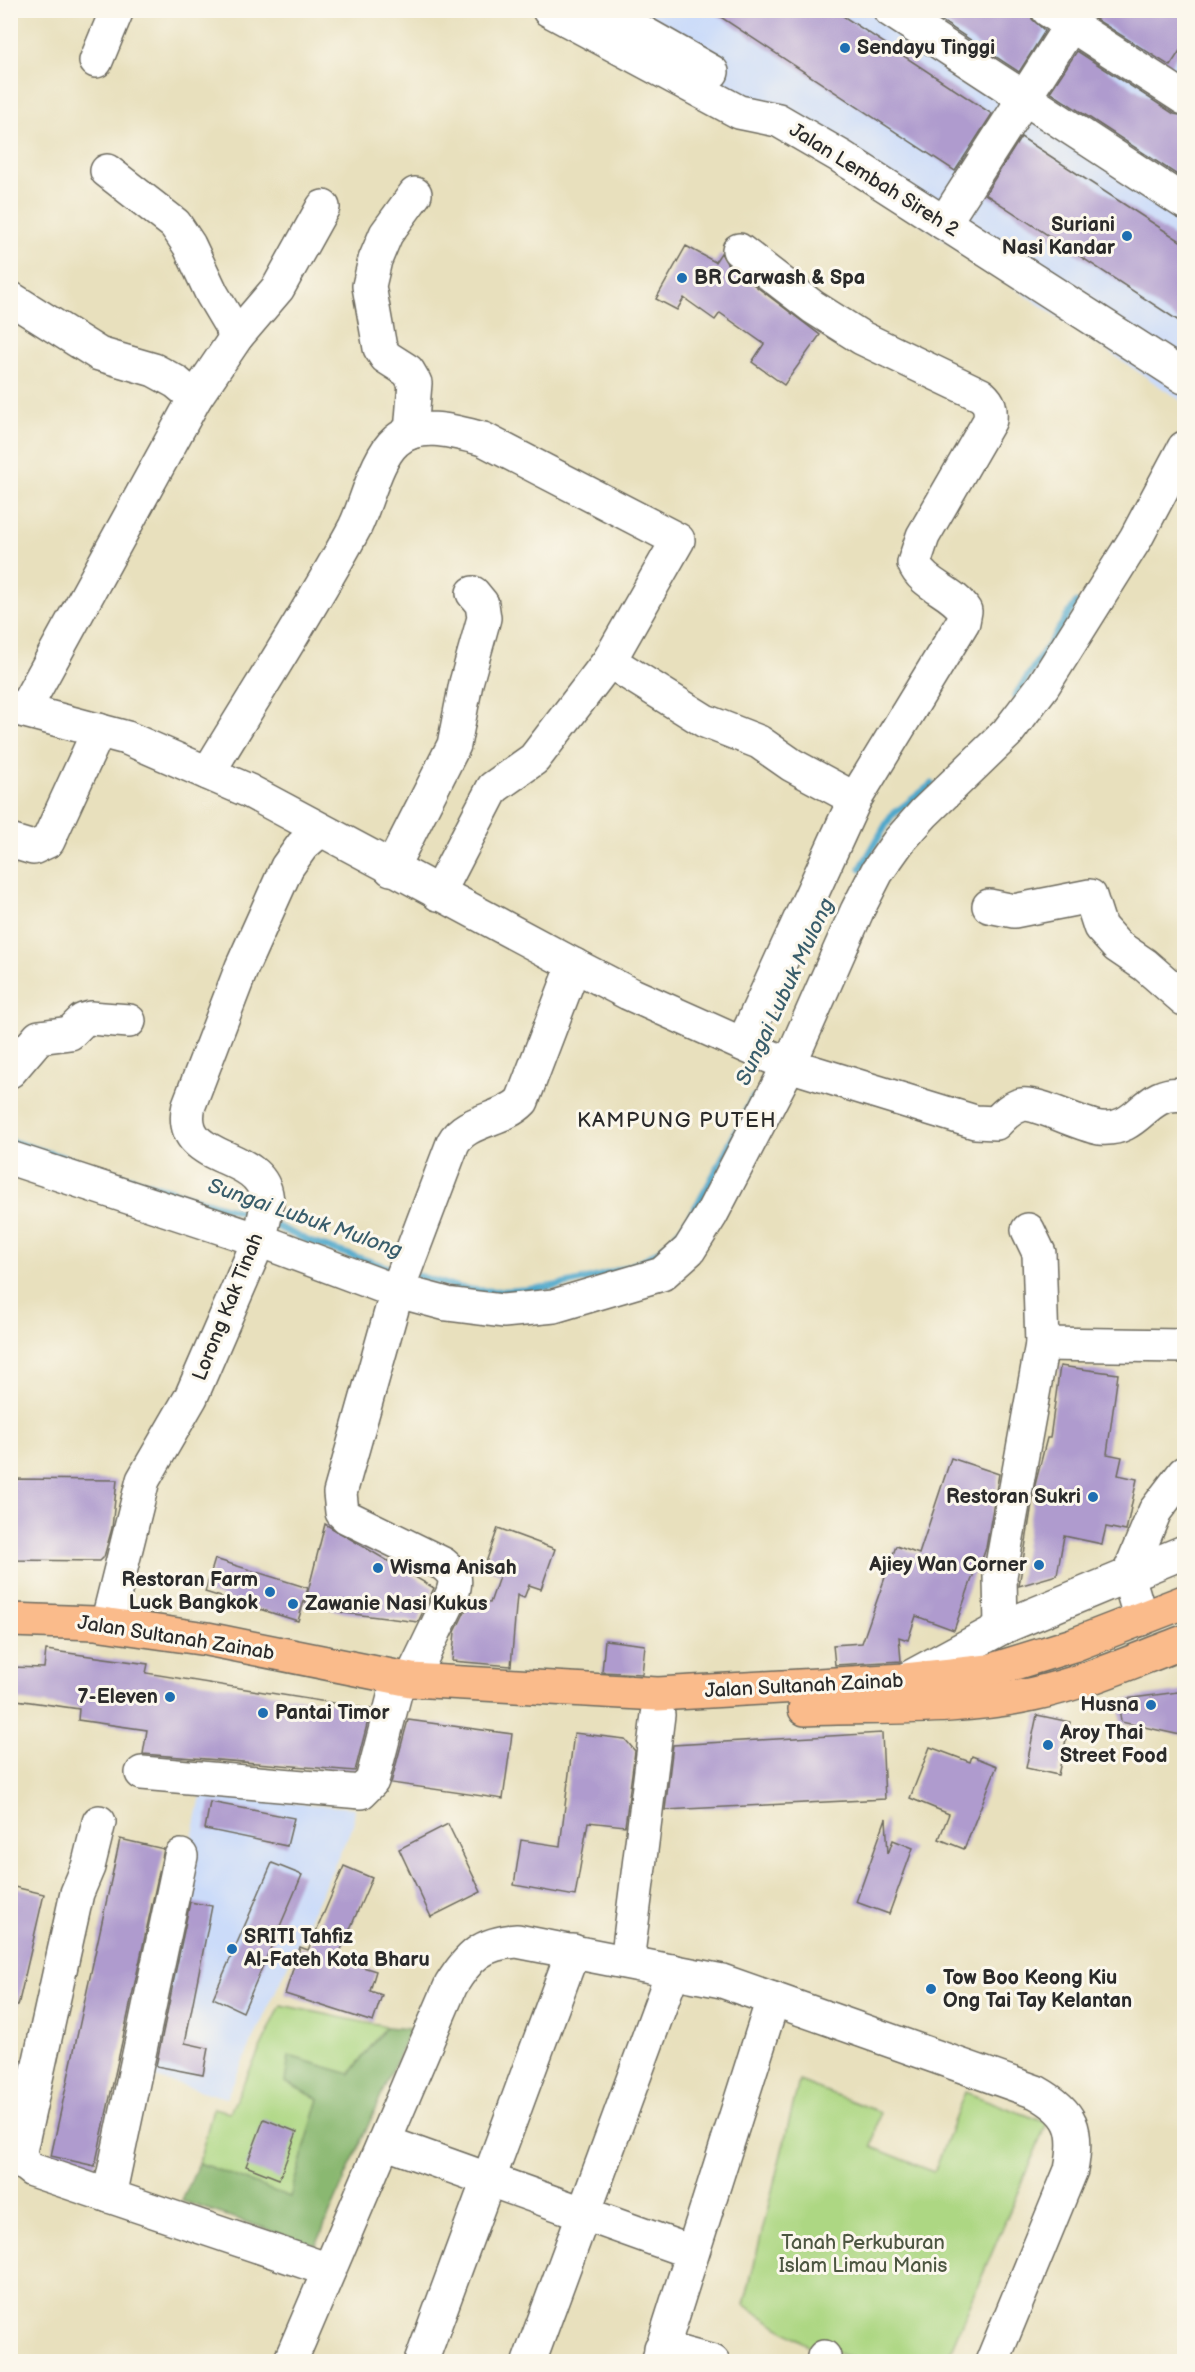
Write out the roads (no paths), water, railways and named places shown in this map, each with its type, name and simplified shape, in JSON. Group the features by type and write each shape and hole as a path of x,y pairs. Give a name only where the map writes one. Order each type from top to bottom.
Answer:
{"main road":[{"name":"Jalan Sultanah Zainab","path":"405,1679 658,1694 905,1680 999,1668 1073,1645 1185,1602"},
{"name":"Jalan Sultanah Zainab","path":"10,1620 107,1624 207,1638 405,1679 485,1700 570,1710 658,1714 977,1702 1023,1696 1088,1678 1185,1641"}],"street":[{"path":"96,61 117,10"},
{"name":"Jalan Lembah Sireh 2","path":"549,10 739,112 778,120 1181,367"},
{"path":"603,10 751,93 778,120"},
{"path":"657,10 664,33 678,54"},
{"path":"890,10 1185,202"},
{"path":"944,223 1024,98 1060,18 1181,88"},
{"path":"107,171 160,209 175,224 189,245 212,294 237,336"},
{"path":"411,432 415,383 408,371 386,357 380,348 369,286 375,260 386,234 415,194"},
{"path":"323,207 278,288 237,336 195,398 17,708 127,738 249,791 574,965 786,1063 985,1122 996,1123 1010,1109 1024,1104 1098,1128 1119,1128 1137,1117 1151,1100 1171,1093 1185,1095"},
{"path":"739,250 813,307 862,338 981,395 989,402 991,410 990,420 923,536 914,563 918,575 959,601 965,611 963,622 855,799 743,1044"},
{"path":"10,298 99,354 154,370 176,382 195,398"},
{"path":"208,773 356,525 382,460 395,441 411,432 431,429 455,431 483,440 678,540 609,662 534,759 493,788 438,894"},
{"path":"10,1158 262,1226 397,1291 447,1304 503,1311 554,1306 662,1274 689,1250 711,1215 877,872 899,841 924,813 1007,733 1043,686 1136,538 1185,448"},
{"path":"391,869 454,745 466,683 484,618 483,604 473,593"},
{"path":"609,662 705,721 759,742 792,765 855,799"},
{"path":"10,842 33,848 48,841 99,730"},
{"name":"Lorong Kak Tinah","path":"107,1624 143,1480 191,1397 262,1226 266,1194 259,1179 244,1167 208,1150 195,1140 188,1130 186,1119 242,967 287,867 302,846 320,830"},
{"path":"989,906 1014,911 1090,896 1100,927 1117,946 1145,965 1185,999"},
{"path":"142,1773 361,1792 372,1781 405,1679 452,1595 456,1582 453,1571 443,1564 347,1517 340,1502 397,1291 456,1138 465,1130 512,1109 522,1101 574,965"},
{"path":"10,1071 39,1037 70,1033 83,1020 90,1018 129,1021"},
{"path":"1001,1628 1000,1576 1042,1344 1039,1253 1028,1230"},
{"path":"1042,1344 1185,1346"},
{"path":"1141,1618 1128,1576 1155,1511 1185,1473"},
{"path":"905,1680 1001,1628 1185,1552"},
{"path":"627,1962 658,1714"},
{"path":"99,1822 88,1867 77,1893 20,2151 22,2163 32,2170 329,2270"},
{"path":"109,2196 181,1856"},
{"path":"290,2361 452,1985 477,1952 496,1942 517,1941 722,1981 1036,2092 1055,2103 1071,2122 1076,2145 1071,2170 992,2361"},
{"path":"421,2361 573,1951"},
{"path":"529,2361 673,1971"},
{"path":"713,2361 660,2355 773,1999"},
{"path":"384,2142 583,2216 691,2252"}],"waterway":[{"name":"Sungai Lubuk Mulong","path":"1015,696 1076,603"},
{"name":"Sungai Lubuk Mulong","path":"861,868 891,816 932,784"},
{"name":"Sungai Lubuk Mulong","path":"413,1275 466,1289 512,1291 597,1277 647,1258 664,1247 676,1235 701,1199 753,1098"},
{"name":"Sungai Lubuk Mulong","path":"10,1141 256,1217"},
{"name":"Sungai Lubuk Mulong","path":"272,1224 310,1242 396,1270"}],"place":[{"name":"Sendayu Tinggi","path":"845,48"},
{"name":"Suriani Nasi Kandar","path":"1127,236"},
{"name":"BR Carwash & Spa","path":"682,278"},
{"name":"Restoran Sukri","path":"1093,1497"},
{"name":"Ajiey Wan Corner","path":"1039,1565"},
{"name":"Wisma Anisah","path":"378,1568"},
{"name":"Restoran Farm Luck Bangkok","path":"270,1592"},
{"name":"Zawanie Nasi Kukus","path":"293,1604"},
{"name":"7-Eleven","path":"170,1697"},
{"name":"Husna","path":"1151,1705"},
{"name":"Pantai Timor","path":"263,1713"},
{"name":"Aroy Thai Street Food","path":"1048,1745"},
{"name":"SRITI Tahfiz Al-Fateh Kota Bharu","path":"232,1949"},
{"name":"Tow Boo Keong Kiu Ong Tai Tay Kelantan","path":"931,1989"}],"district":[{"name":"KAMPUNG PUTEH","path":"677,1120"}],"park label":[{"name":"Tanah Perkuburan Islam Limau Manis","path":"863,2254"}]}
